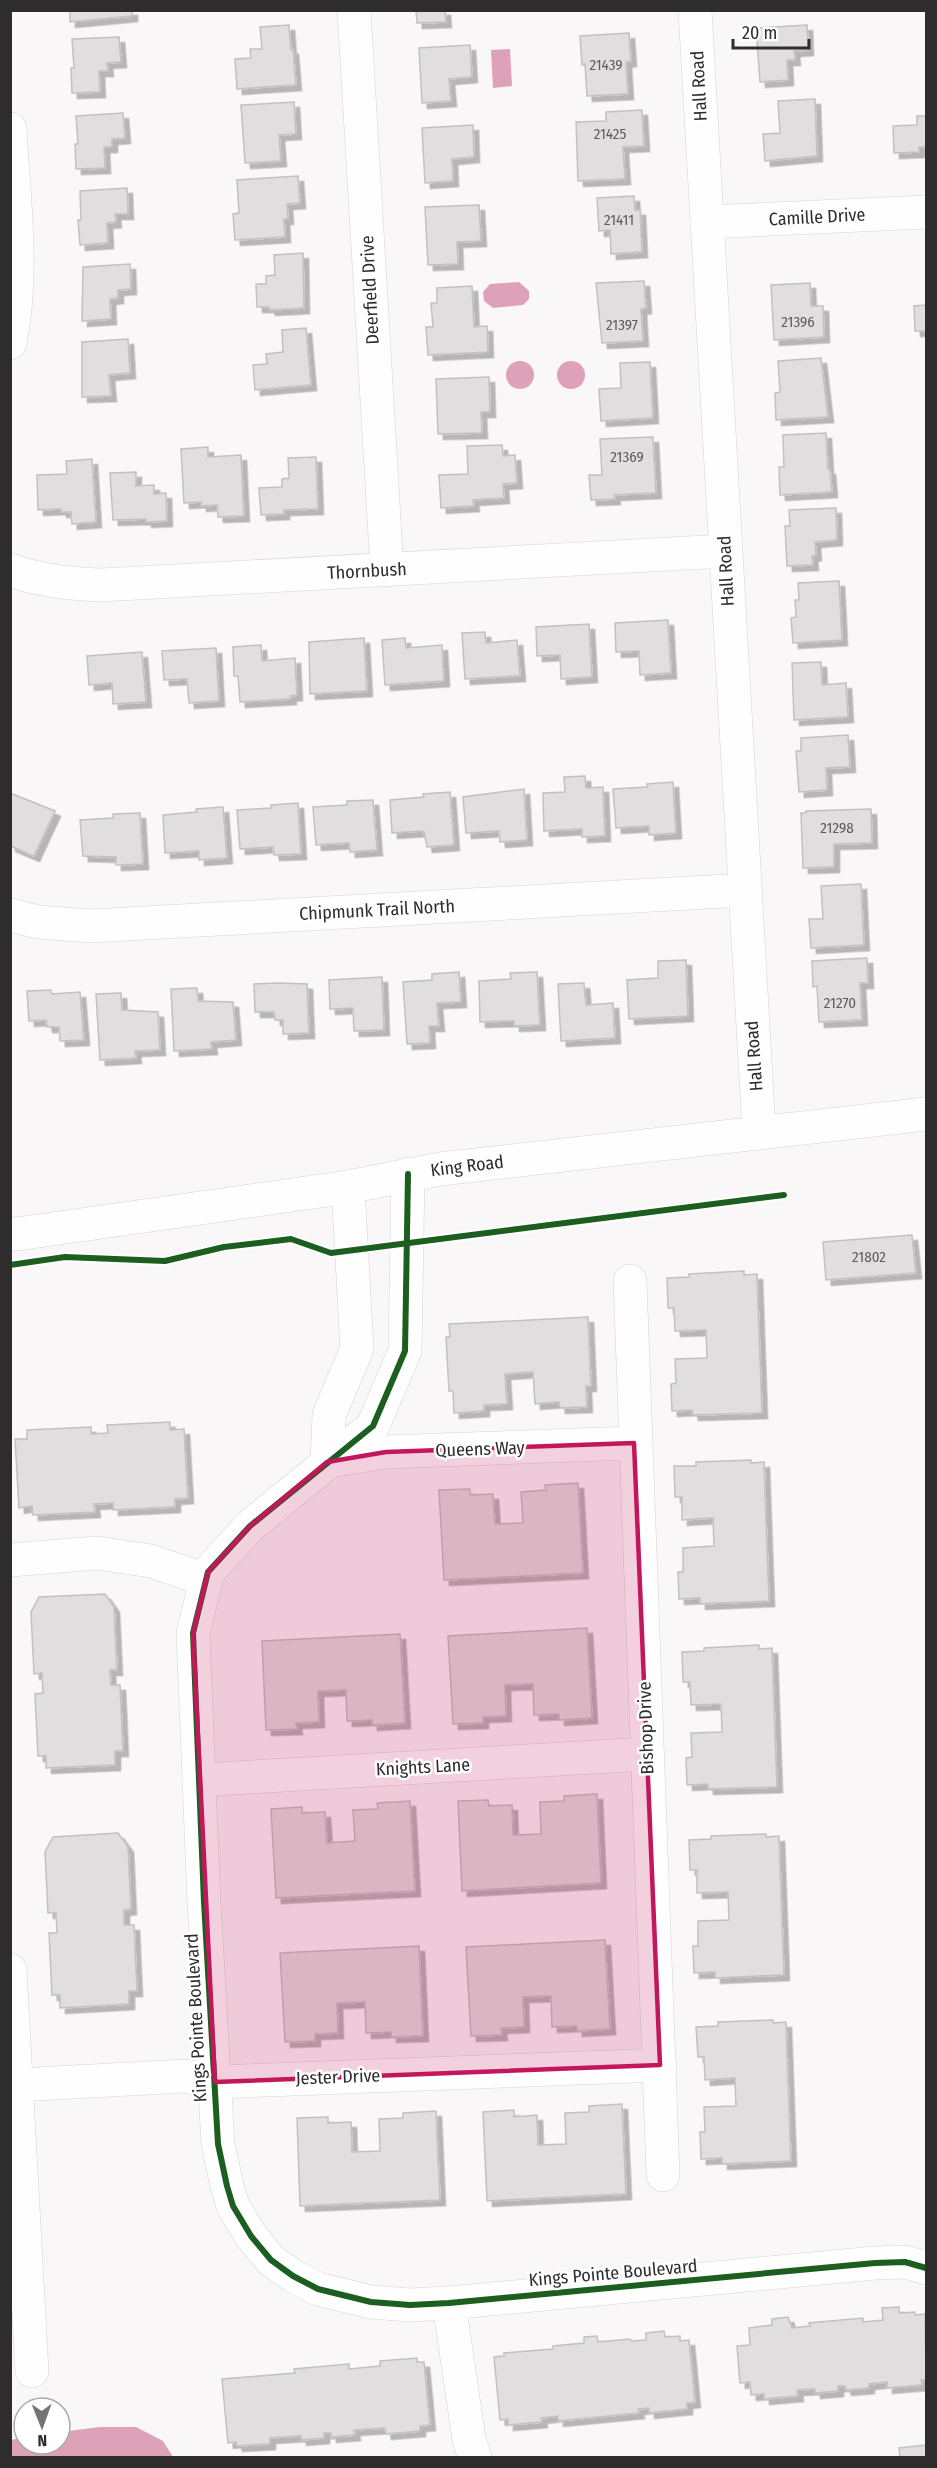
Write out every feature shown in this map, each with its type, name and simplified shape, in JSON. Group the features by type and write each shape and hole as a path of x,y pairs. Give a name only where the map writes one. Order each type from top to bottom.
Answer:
{"street":[{"name":"Deerfield Drive","path":"354,10 387,570"},
{"name":"Hall Road","path":"695,10 724,551 759,1131"},
{"path":"10,129 18,266 17,298 10,343"},
{"name":"Camille Drive","path":"707,222 927,212"},
{"name":"Thornbush","path":"10,570 27,576 68,584 101,585 724,551"},
{"name":"Chipmunk Trail North","path":"10,915 38,922 90,926 744,890"},
{"name":"King Road","path":"10,1235 348,1187 408,1174 927,1113"},
{"name":"Kings Pointe Boulevard","path":"408,1174 405,1351 373,1426 250,1526 208,1572 193,1633 218,2144 233,2206 250,2236 271,2260 293,2276 318,2289 371,2302 410,2305 449,2303 875,2263 905,2262 927,2268"},
{"path":"327,1462 328,1415 357,1349 348,1187"},
{"name":"Bishop Drive","path":"630,1281 634,1443 663,2175"},
{"name":"Queens Way","path":"327,1462 386,1452 634,1443"},
{"path":"10,1560 97,1553 151,1561 206,1581"},
{"name":"Knights Lane","path":"200,1780 647,1754"},
{"path":"10,1970 17,2085 18,2258 32,2371"},
{"name":"Jester Drive","path":"17,2085 185,2076 215,2082 660,2065"},
{"path":"449,2303 469,2439 475,2457"}],"highlighted area":[{"path":"634,1443 660,2065 215,2082 193,1633 208,1572 250,1526 327,1462 386,1452"}],"shaded area":[{"path":"510,49 512,86 493,88 491,50"},
{"path":"519,282 529,291 529,299 523,305 493,308 484,301 483,292 490,284"},
{"path":"520,361 530,365 534,375 530,385 520,389 510,385 506,375 510,365"},
{"path":"571,361 581,365 585,375 581,385 571,389 561,385 557,375 561,365"},
{"path":"100,2427 136,2427 163,2441 173,2457 11,2457 12,2440 12,2456 72,2456 72,2430"}],"building":[{"path":"70,10 132,10 132,16 70,22"},
{"path":"416,10 445,10 446,22 417,23"},
{"path":"289,25 296,85 237,89 235,59 251,58 250,49 262,49 260,27"},
{"path":"807,25 808,50 794,51 795,60 787,60 788,80 760,82 756,28"},
{"path":"629,33 631,61 626,62 628,94 587,96 580,36"},
{"path":"119,37 121,62 107,63 108,71 99,71 100,92 72,93 71,68 74,68 72,39"},
{"path":"470,45 472,77 449,79 451,101 422,103 419,48"},
{"path":"815,99 817,156 765,161 763,134 780,133 778,101"},
{"path":"294,102 296,134 279,135 281,161 245,163 241,105"},
{"path":"642,110 644,146 623,147 625,179 578,181 576,122 606,121 606,112"},
{"path":"123,113 125,138 112,139 112,147 104,147 105,168 76,169 75,144 78,144 76,116"},
{"path":"917,116 926,116 926,147 919,147 919,152 894,153 893,126 917,125"},
{"path":"473,125 474,157 452,159 453,181 425,183 422,128"},
{"path":"298,176 300,203 287,204 288,219 284,219 285,237 235,240 233,214 239,213 237,180"},
{"path":"127,188 128,214 115,214 116,222 107,223 108,243 80,245 78,220 81,220 80,191"},
{"path":"634,196 635,210 640,210 642,252 611,254 610,230 599,231 597,198"},
{"path":"479,205 481,241 457,242 458,264 428,265 425,207"},
{"path":"303,253 304,308 270,310 269,307 257,307 256,284 266,284 266,276 275,275 274,255"},
{"path":"130,264 131,289 118,290 118,298 110,299 111,319 82,321 83,267"},
{"path":"644,281 646,308 641,309 643,341 602,343 596,283"},
{"path":"810,283 811,306 823,306 824,337 774,340 771,285"},
{"path":"472,286 474,327 487,326 488,352 428,355 426,327 433,327 431,303 437,303 437,288"},
{"path":"926,305 926,331 915,331 914,306"},
{"path":"306,328 311,385 255,390 253,365 267,364 266,354 283,352 282,330"},
{"path":"128,339 130,373 109,375 111,396 82,397 82,342"},
{"path":"821,358 828,417 776,420 775,393 780,392 778,361"},
{"path":"650,362 653,418 601,421 599,389 621,388 620,363"},
{"path":"489,377 490,412 481,412 482,433 438,434 436,379"},
{"path":"826,433 832,492 780,495 779,467 784,467 783,435"},
{"path":"653,437 656,493 614,495 615,499 591,500 589,475 602,475 600,439"},
{"path":"502,445 503,456 515,455 517,483 503,484 504,498 473,500 474,506 441,508 439,475 468,474 467,446"},
{"path":"208,447 208,457 241,455 244,516 218,517 217,505 201,506 201,502 184,503 181,449"},
{"path":"316,457 318,509 284,510 284,514 261,515 259,488 282,487 282,479 289,478 288,458"},
{"path":"92,459 96,522 72,524 71,512 61,512 61,509 38,510 37,475 67,474 66,461"},
{"path":"136,472 136,486 154,485 154,494 166,493 167,521 113,520 110,473"},
{"path":"836,508 837,540 815,542 816,555 812,556 813,565 787,566 785,526 790,526 789,510"},
{"path":"839,581 842,640 793,643 791,618 796,617 795,600 799,600 798,583"},
{"path":"668,620 671,673 640,675 639,651 616,652 615,623"},
{"path":"589,624 592,677 561,679 560,655 537,656 536,627"},
{"path":"485,632 486,643 517,640 520,676 465,679 462,633"},
{"path":"364,638 367,691 310,694 309,642"},
{"path":"405,638 406,648 442,645 444,681 385,685 382,640"},
{"path":"261,645 262,661 295,658 297,695 290,696 291,699 240,702 238,676 234,676 233,647"},
{"path":"216,648 219,701 189,703 187,679 164,680 162,651"},
{"path":"142,652 146,702 113,704 112,683 89,685 87,656"},
{"path":"821,662 822,685 846,683 848,717 794,720 792,663"},
{"path":"848,735 850,767 826,768 827,790 799,792 796,751 801,751 801,738"},
{"path":"585,776 586,788 603,787 605,836 582,837 582,829 544,831 543,793 565,792 564,777"},
{"path":"673,782 676,833 649,835 649,826 616,828 613,789 647,787 647,784"},
{"path":"524,789 527,840 500,842 499,831 466,833 463,797"},
{"path":"450,792 454,845 427,847 424,832 421,831 392,833 390,800"},
{"path":"10,793 55,811 34,856 10,846"},
{"path":"373,800 377,850 350,852 349,843 316,845 313,807 347,805 347,801"},
{"path":"298,803 301,854 274,855 273,847 240,849 237,810 271,808 271,805"},
{"path":"223,807 227,858 199,860 199,851 165,853 163,815"},
{"path":"871,809 872,843 834,844 834,867 803,868 801,813"},
{"path":"140,813 143,864 116,865 116,857 83,856 80,820 113,818 113,814"},
{"path":"861,884 864,945 811,948 809,919 823,919 821,886"},
{"path":"867,958 868,983 860,983 862,1020 819,1022 817,986 813,987 812,961"},
{"path":"686,960 688,1016 629,1019 627,980 658,978 658,961"},
{"path":"459,972 461,1002 437,1003 439,1026 429,1026 430,1043 407,1044 403,982 432,980 432,974"},
{"path":"537,972 540,1025 514,1026 514,1021 480,1022 479,981 511,979 510,973"},
{"path":"382,977 384,1030 354,1031 353,1008 330,1009 329,980"},
{"path":"584,983 586,1005 613,1003 615,1038 561,1041 558,984"},
{"path":"254,984 307,984 309,1033 283,1034 283,1020 275,1020 274,1012 255,1012"},
{"path":"197,988 198,1001 233,1002 236,1040 211,1042 212,1049 174,1051 171,989"},
{"path":"51,990 52,994 80,992 84,1040 60,1041 59,1027 47,1027 46,1020 29,1021 27,991"},
{"path":"121,993 122,1010 158,1012 160,1050 135,1051 136,1058 100,1060 96,994"},
{"path":"912,1235 916,1273 826,1280 823,1242"},
{"path":"744,1271 744,1275 757,1274 762,1413 693,1415 692,1410 672,1411 671,1384 676,1383 675,1359 707,1358 706,1330 675,1331 674,1308 668,1308 667,1278 689,1277 689,1274"},
{"path":"588,1317 591,1386 586,1386 587,1407 560,1408 559,1402 535,1404 533,1372 505,1374 507,1404 484,1405 484,1411 454,1413 453,1391 449,1391 446,1337 450,1337 449,1324"},
{"path":"170,1422 170,1430 184,1429 188,1498 175,1499 175,1507 113,1510 113,1503 94,1504 95,1512 33,1515 32,1506 19,1508 15,1439 27,1439 27,1430 91,1427 91,1434 108,1433 107,1425"},
{"path":"751,1460 751,1463 764,1462 769,1601 700,1604 700,1598 679,1599 678,1572 683,1572 683,1548 714,1546 713,1518 682,1520 682,1497 675,1497 674,1466 696,1466 696,1462"},
{"path":"578,1483 583,1573 444,1580 439,1490 470,1489 470,1495 493,1494 495,1524 523,1523 521,1492 546,1490 545,1485"},
{"path":"105,1594 114,1607 117,1670 110,1670 111,1685 120,1685 123,1751 115,1751 115,1765 46,1768 46,1756 38,1756 35,1694 43,1693 42,1673 34,1674 31,1612 39,1597"},
{"path":"587,1628 592,1718 559,1720 559,1714 534,1715 533,1684 505,1685 506,1716 483,1717 483,1723 453,1724 448,1636"},
{"path":"400,1634 405,1723 372,1725 372,1720 347,1721 346,1690 318,1691 319,1722 296,1723 297,1729 266,1730 262,1641"},
{"path":"759,1645 759,1649 772,1648 777,1787 708,1789 708,1784 687,1785 686,1758 692,1757 691,1733 722,1732 721,1704 691,1705 690,1682 683,1682 682,1652 704,1651 704,1648"},
{"path":"597,1794 601,1883 462,1891 458,1801 488,1800 489,1806 512,1805 513,1835 541,1834 540,1802 564,1801 564,1796"},
{"path":"410,1801 415,1891 276,1898 271,1809 302,1807 302,1813 325,1812 327,1843 355,1841 353,1810 378,1809 377,1803"},
{"path":"118,1833 128,1847 131,1909 124,1910 124,1925 134,1925 137,1991 129,1991 129,2004 60,2008 60,1995 52,1995 49,1933 57,1933 56,1913 48,1913 45,1852 53,1837"},
{"path":"766,1834 766,1837 779,1836 784,1975 715,1978 715,1972 694,1973 693,1946 698,1946 698,1921 729,1920 728,1892 697,1893 697,1870 690,1870 689,1840 711,1839 711,1836"},
{"path":"605,1940 610,2029 577,2031 577,2026 552,2027 551,1996 523,1997 524,2027 501,2028 502,2035 471,2036 466,1947"},
{"path":"419,1946 423,2036 391,2037 391,2032 366,2033 365,2002 337,2003 338,2033 315,2034 315,2041 285,2042 280,1953"},
{"path":"773,2020 773,2023 786,2022 791,2161 722,2164 722,2158 701,2159 700,2132 705,2132 704,2107 736,2106 735,2078 705,2080 704,2057 698,2057 696,2027 718,2026 718,2022"},
{"path":"622,2104 626,2194 487,2201 483,2112 514,2110 514,2117 537,2115 538,2145 566,2144 565,2113 589,2112 589,2106"},
{"path":"436,2111 440,2200 300,2206 297,2118 328,2117 328,2123 351,2122 352,2152 380,2151 379,2119 403,2118 403,2113"},
{"path":"899,2307 899,2313 925,2314 926,2380 921,2380 922,2385 887,2388 887,2382 869,2384 869,2388 846,2390 845,2386 838,2386 838,2391 815,2393 815,2389 797,2390 798,2396 764,2399 764,2394 751,2395 750,2382 740,2383 737,2346 750,2345 749,2328 772,2325 772,2319 788,2317 792,2328 810,2326 809,2323 863,2318 863,2322 883,2320 882,2308"},
{"path":"664,2331 665,2337 680,2336 680,2341 689,2340 695,2402 687,2403 687,2409 649,2413 649,2408 638,2409 639,2413 558,2421 558,2416 541,2418 542,2422 508,2425 508,2419 500,2420 494,2357 504,2356 504,2353 553,2349 553,2346 584,2343 584,2337 597,2336 598,2342 646,2340 646,2333"},
{"path":"417,2358 417,2362 424,2362 430,2425 420,2426 420,2431 386,2434 385,2428 354,2430 355,2435 331,2437 331,2433 324,2433 324,2438 301,2440 301,2436 270,2438 270,2444 237,2446 236,2442 228,2443 222,2379 295,2373 294,2369 349,2364 349,2369 380,2366 380,2361"},
{"path":"926,2445 926,2458 900,2458 899,2448"}],"cycle path":[{"path":"408,1174 405,1351 373,1426 250,1526 208,1572 193,1633 204,1902 218,2144 233,2206 251,2236 271,2260 293,2276 318,2289 371,2302 410,2305 449,2303 875,2263 905,2262 926,2268"},
{"path":"10,1265 65,1257 165,1261 224,1247 291,1239 331,1253 784,1195"}]}
